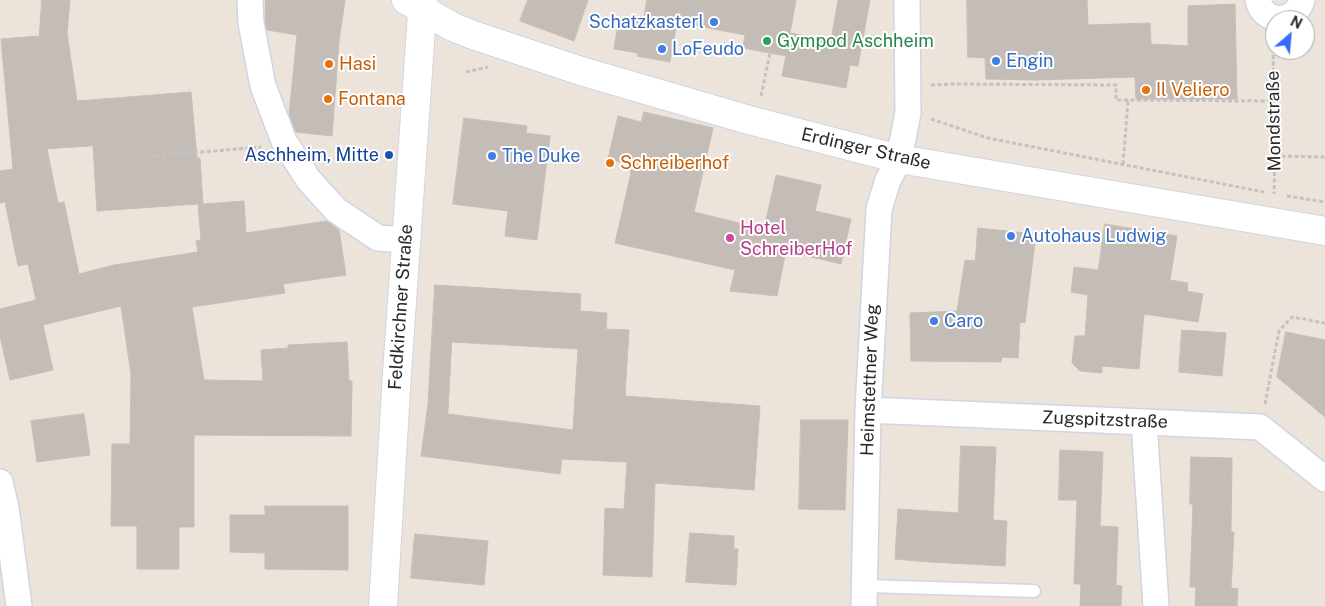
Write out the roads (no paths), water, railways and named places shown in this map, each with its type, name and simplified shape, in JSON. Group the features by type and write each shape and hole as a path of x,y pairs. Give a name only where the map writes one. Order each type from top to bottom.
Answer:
{"street":[{"path":"250,0 251,23 262,86 284,141 308,179 336,210 378,238 406,240"},
{"name":"Heimstettner Weg","path":"864,596 868,410 879,209 888,180 899,159 908,113 907,0"},
{"path":"1266,9 1281,19 1295,13 1302,0"},
{"name":"Feldkirchner Straße","path":"383,606 406,240 417,3"},
{"name":"Erdinger Straße","path":"417,3 453,27 500,45 581,71 832,143 899,159 1325,231"},
{"name":"Zugspitzstraße","path":"868,410 1260,427 1325,479"},
{"path":"1144,422 1156,606"},
{"path":"0,482 6,508 20,606"}],"lane":[{"path":"864,596 1034,591"}],"place":[{"name":"Schatzkasterl","path":"714,22"},
{"name":"Gympod Aschheim","path":"767,41"},
{"name":"LoFeudo","path":"662,49"},
{"name":"Engin","path":"996,61"},
{"name":"Hasi","path":"329,64"},
{"name":"Il Veliero","path":"1146,90"},
{"name":"Fontana","path":"328,99"},
{"name":"Aschheim, Mitte","path":"389,155"},
{"name":"The Duke","path":"492,156"},
{"name":"Schreiberhof","path":"610,163"},
{"name":"Autohaus Ludwig","path":"1011,236"},
{"name":"Hotel SchreiberHof","path":"730,238"},
{"name":"Caro","path":"934,321"}]}
